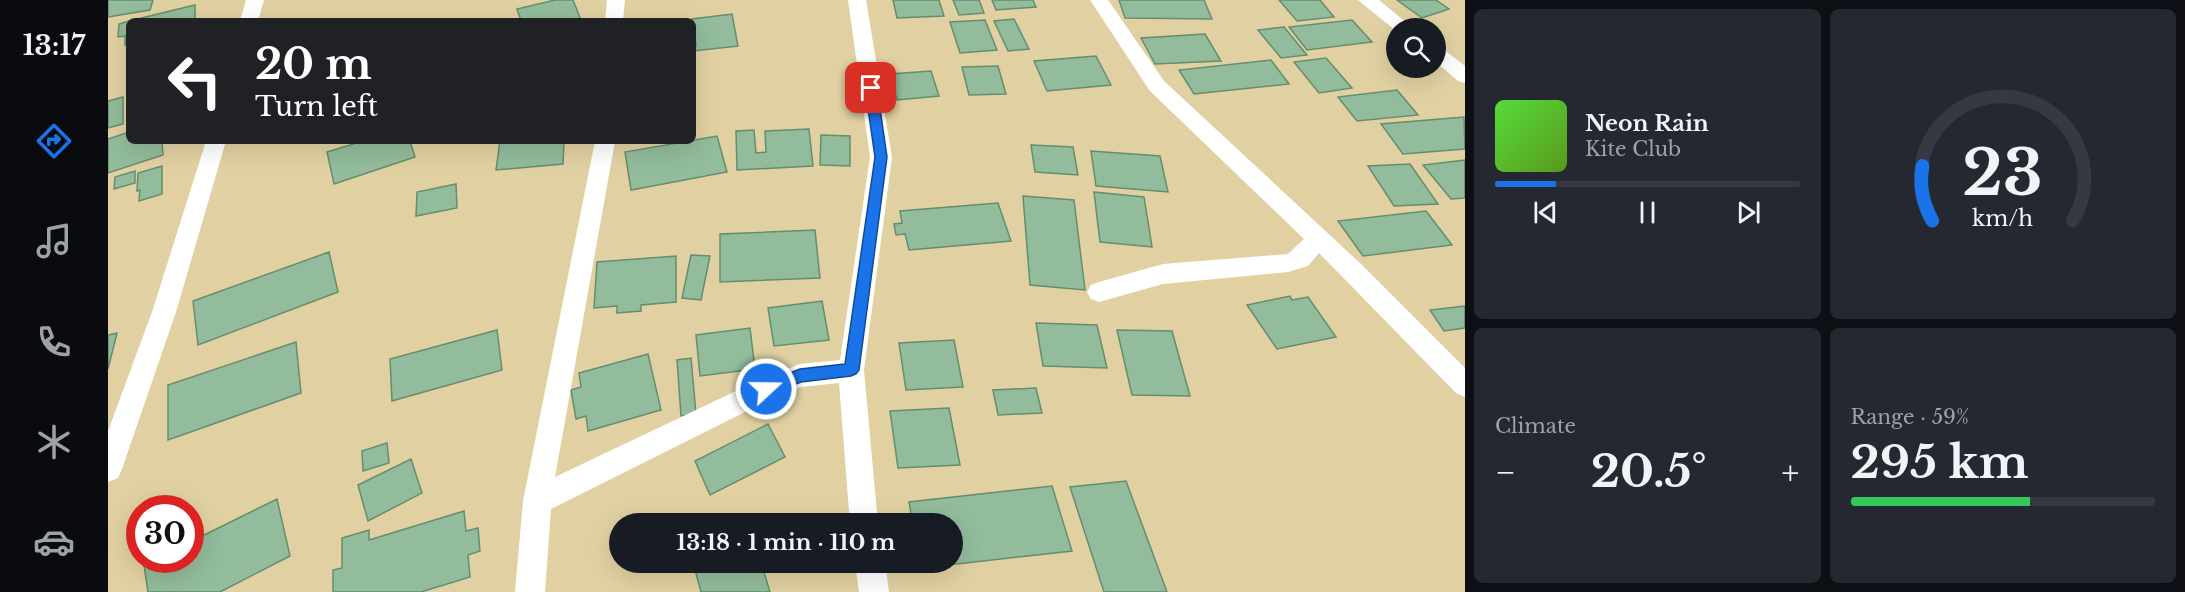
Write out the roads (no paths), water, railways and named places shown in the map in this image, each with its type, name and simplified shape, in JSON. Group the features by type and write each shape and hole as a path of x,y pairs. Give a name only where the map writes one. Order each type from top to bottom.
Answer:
{"street":[{"path":"250,18 255,0"},
{"path":"614,18 616,0"},
{"path":"857,0 881,157 851,370 863,513"},
{"path":"1099,0 1157,86 1318,238 1465,385"},
{"path":"1367,0 1391,18"},
{"path":"1446,61 1465,76"},
{"path":"108,469 164,312 215,144"},
{"path":"530,592 537,501 604,144"},
{"path":"1099,292 1163,274 1288,263 1300,259 1318,238"},
{"path":"537,501 766,389 800,376 851,370"},
{"path":"871,573 874,592"}]}
